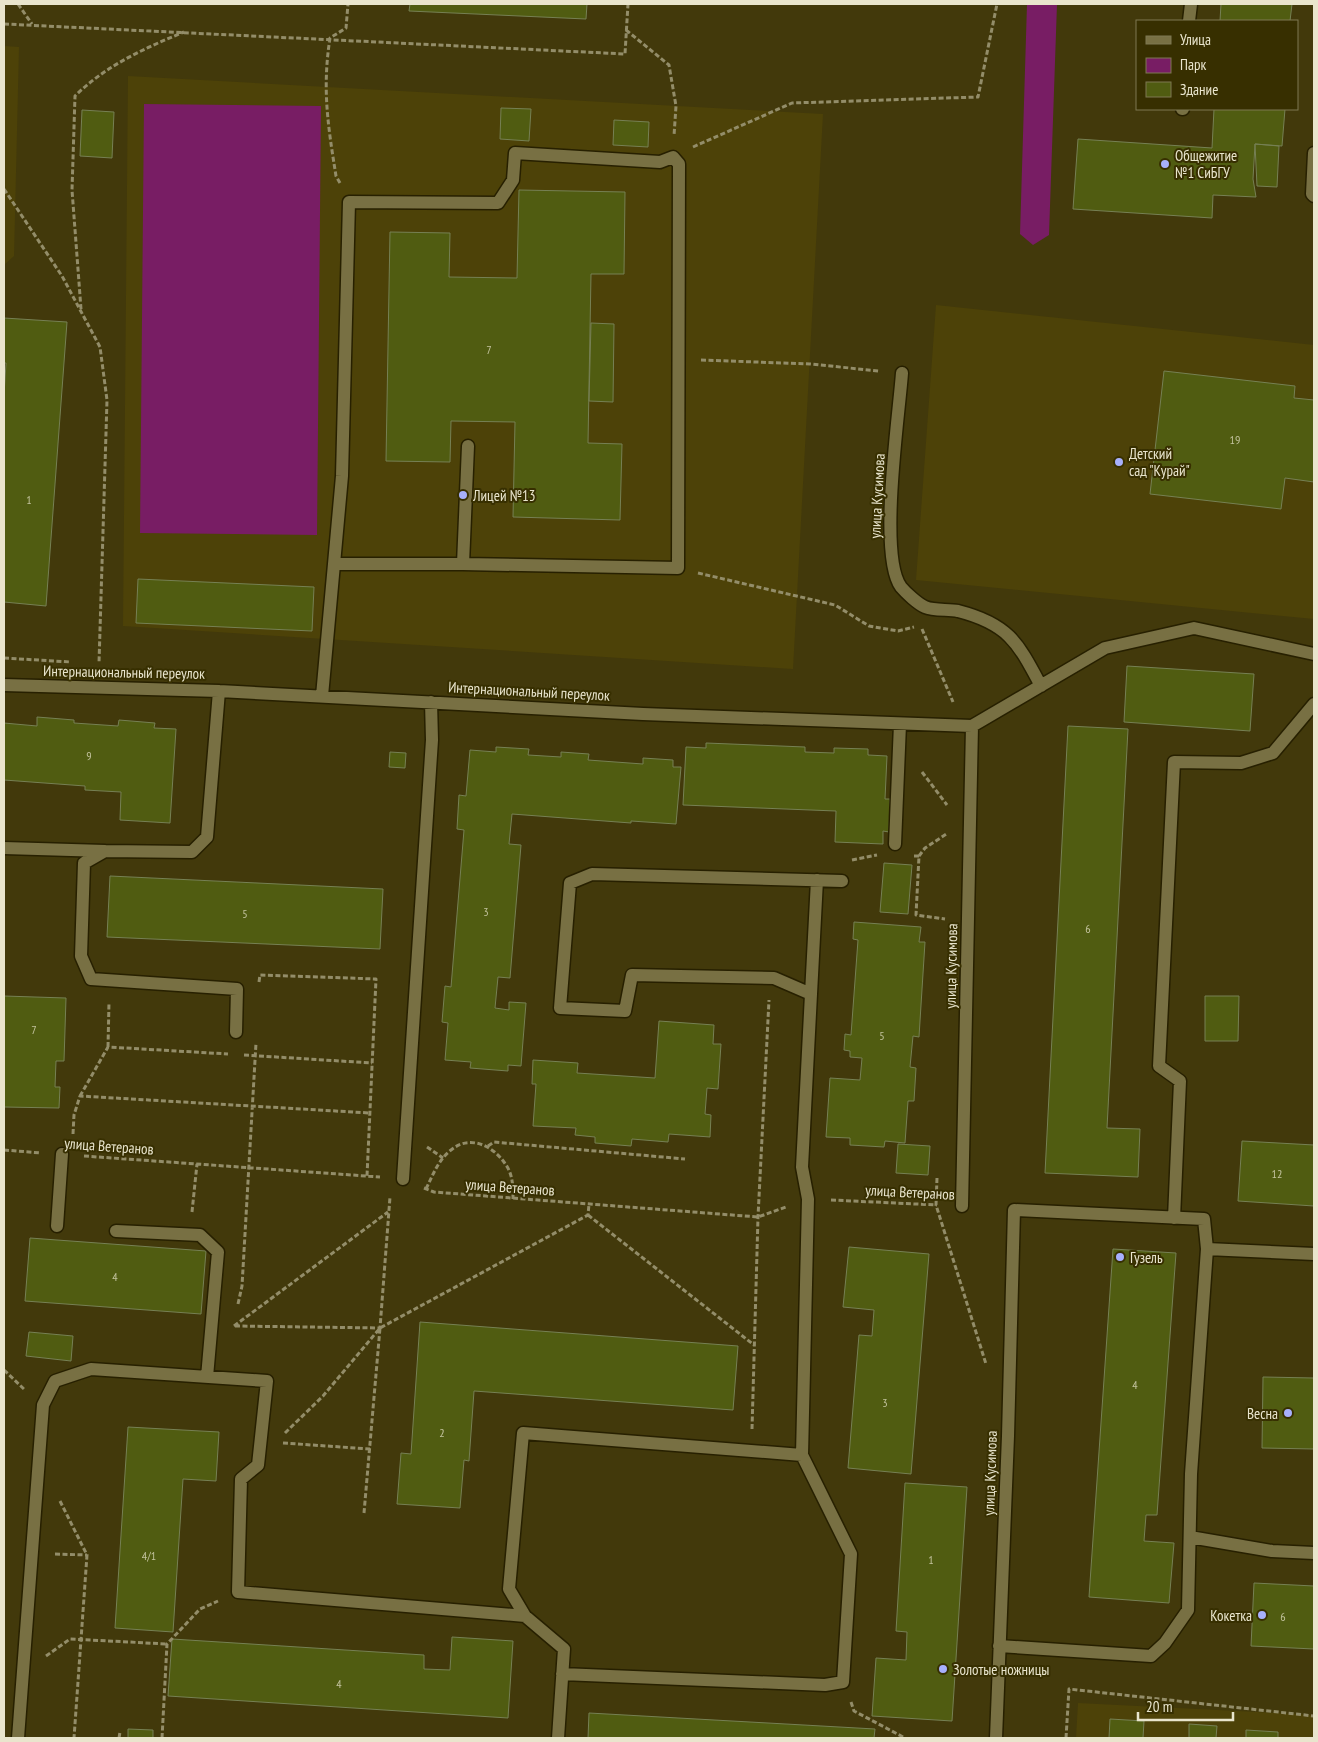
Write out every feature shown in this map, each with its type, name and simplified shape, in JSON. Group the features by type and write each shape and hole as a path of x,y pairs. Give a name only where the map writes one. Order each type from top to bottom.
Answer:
{"street":[{"path":"1189,20 1190,4"},
{"path":"322,696 334,564 342,476 349,202 498,203 513,180 515,153 660,162 672,157 679,164 678,568 334,564"},
{"path":"1314,153 1312,194 1314,196"},
{"name":"улица Кусимова","path":"902,373 891,500 890,550 901,587 925,607 957,611 990,621 1010,634 1027,659 1041,686"},
{"path":"463,564 468,446"},
{"path":"968,726 1105,648 1194,628 1314,654"},
{"name":"Интернациональный переулок","path":"4,685 219,691 968,726"},
{"path":"4,848 192,852 207,837 219,691"},
{"path":"397,1178 432,740 431,702"},
{"path":"999,1646 1151,1656 1165,1643 1188,1610 1191,1474 1207,1248 1204,1219 1174,1218 1180,1081 1159,1066 1174,762 1241,764 1273,753 1314,704"},
{"path":"895,844 900,724"},
{"name":"улица Кусимова","path":"962,1206 968,726"},
{"path":"106,851 84,863 81,956 91,979 238,989 236,1032"},
{"path":"811,994 774,978 632,975 626,1011 560,1008 570,883 592,874 842,881"},
{"path":"562,1674 825,1685 843,1682 851,1554 802,1456 808,1199 802,1167 817,880"},
{"path":"57,1226 67,1154"},
{"name":"улица Кусимова","path":"996,1738 1008,1436 1014,1210 1174,1218"},
{"path":"116,1231 200,1235 218,1252 207,1377"},
{"path":"1207,1248 1314,1254"},
{"path":"18,1738 43,1405 55,1381 91,1369 267,1381 258,1465 242,1479 238,1592 525,1616"},
{"path":"558,1738 564,1649 525,1616 509,1589 523,1433 802,1456"},
{"path":"1190,1537 1272,1551 1314,1553"}],"path":[{"path":"18,4 33,25"},
{"path":"348,4 346,28 330,38 325,69 326,110 336,176 349,202"},
{"path":"4,24 330,38 625,54 628,4"},
{"path":"626,30 669,65 676,106 672,157 792,103 978,97 997,4"},
{"path":"82,312 72,190 75,96 90,81 145,48 185,32"},
{"path":"4,190 62,276 100,347 107,400 99,663"},
{"path":"678,359 810,364 902,373"},
{"path":"678,568 835,605 870,626 898,631 920,625 968,726"},
{"path":"899,745 950,809"},
{"path":"954,829 925,848 919,856 916,915 955,920"},
{"path":"842,881 844,861 883,854"},
{"path":"910,856 919,856"},
{"path":"259,984 260,975 376,979 367,1176"},
{"path":"751,1451 758,1217 769,999 774,978"},
{"path":"67,1154 74,1115 80,1096 108,1046 109,980"},
{"path":"237,1310 242,1286 256,1037"},
{"path":"108,1046 230,1054"},
{"path":"239,1054 372,1064"},
{"path":"80,1096 370,1113"},
{"path":"426,1189 438,1163 452,1149 472,1142 488,1146 507,1165 513,1184 513,1199"},
{"path":"488,1146 494,1142 685,1159"},
{"name":"улица Ветеранов","path":"4,1150 397,1178 434,1192 758,1217 808,1199 962,1206"},
{"path":"190,1235 197,1164"},
{"path":"364,1513 388,1212 397,1178"},
{"path":"588,1215 589,1204"},
{"path":"234,1326 388,1212"},
{"path":"588,1215 754,1345"},
{"path":"370,1449 276,1443 323,1396 380,1328 588,1215"},
{"path":"234,1326 235,1318"},
{"path":"212,1326 380,1328"},
{"path":"4,1370 43,1405"},
{"path":"56,1493 87,1555 74,1738"},
{"path":"162,1738 167,1644 200,1609 238,1592"},
{"path":"22,1674 70,1639 167,1644"},
{"path":"843,1682 854,1711 905,1738"},
{"path":"1066,1738 1069,1689 1314,1716"},
{"path":"120,1732 120,1738"}],"shaded area":[{"path":"4,46 19,47 14,256 4,265"},
{"name":"Лицей №13","path":"128,76 823,114 793,669 123,626"},
{"name":"Детский сад \"Курай\"","path":"936,305 1314,345 1314,619 916,580"},
{"path":"1078,1703 1314,1715 1314,1738 1076,1738"}],"green space":[{"path":"1027,4 1057,4 1049,235 1033,245 1020,234"},
{"path":"144,104 321,106 317,535 140,533"}],"building":[{"path":"410,4 587,4 586,19 409,11"},
{"path":"1221,4 1292,4 1290,20 1220,20"},
{"path":"501,108 531,109 529,141 500,139"},
{"path":"82,110 114,112 112,158 80,156"},
{"name":"Общежитие №1 СиБГУ","path":"1214,110 1285,110 1282,146 1255,144 1253,179 1256,197 1213,195 1212,218 1073,209 1078,139 1212,148"},
{"path":"614,120 649,122 648,147 613,145"},
{"path":"1255,144 1279,146 1277,187 1257,186"},
{"path":"519,190 625,192 624,274 591,274 588,443 622,444 620,520 513,517 515,422 451,421 450,462 386,461 390,232 450,233 449,277 517,278"},
{"path":"4,318 67,322 46,606 4,602 4,395 6,363 4,363"},
{"path":"591,323 614,324 613,402 589,401"},
{"path":"1164,371 1295,386 1294,398 1314,400 1314,482 1285,478 1281,509 1150,494"},
{"path":"138,579 314,587 312,631 136,623"},
{"path":"1127,666 1254,674 1250,731 1124,722"},
{"path":"37,717 74,720 74,723 118,726 119,720 155,723 154,728 176,729 170,823 120,820 121,792 85,790 85,786 4,780 4,723 37,726"},
{"path":"1068,726 1128,729 1107,1128 1140,1129 1138,1177 1045,1173"},
{"path":"706,743 805,747 805,752 834,753 834,748 868,749 868,755 887,756 885,799 890,799 889,832 883,831 883,844 835,842 836,811 683,805 686,747 706,748"},
{"path":"496,747 529,749 528,755 561,757 561,752 589,754 588,760 643,764 643,758 673,760 673,767 681,767 676,824 631,821 631,823 512,814 509,844 521,845 510,978 498,977 495,1008 509,1010 509,1002 526,1003 521,1066 508,1065 508,1071 470,1068 471,1062 445,1060 448,1023 442,1022 445,986 451,987 464,830 457,829 459,795 466,796 470,750 496,752"},
{"path":"390,752 406,753 405,768 389,767"},
{"path":"884,863 912,865 908,914 880,912"},
{"path":"110,876 383,889 380,949 107,937"},
{"path":"854,922 921,927 919,942 925,942 919,1037 913,1036 910,1067 916,1068 914,1101 908,1101 905,1143 885,1141 884,1147 850,1145 850,1138 826,1137 830,1078 860,1080 862,1058 850,1057 850,1051 844,1050 845,1034 851,1035 858,940 853,939"},
{"path":"4,996 66,998 64,1061 56,1061 55,1087 60,1087 59,1108 4,1107"},
{"path":"1205,996 1239,996 1238,1041 1205,1041"},
{"path":"659,1021 714,1025 713,1044 721,1044 718,1089 707,1088 705,1114 711,1115 710,1137 669,1134 668,1142 632,1139 631,1146 595,1143 595,1137 575,1135 576,1128 533,1126 536,1084 532,1084 533,1060 578,1063 577,1073 655,1078"},
{"path":"1242,1141 1314,1145 1314,1206 1238,1201"},
{"path":"898,1144 930,1146 928,1175 896,1173"},
{"path":"30,1238 206,1251 201,1314 25,1301"},
{"path":"849,1247 929,1254 911,1474 848,1468 859,1335 872,1336 874,1310 843,1307"},
{"path":"1113,1249 1176,1253 1157,1515 1146,1515 1144,1541 1174,1543 1169,1603 1089,1597"},
{"path":"420,1322 738,1346 733,1410 474,1391 469,1461 464,1460 460,1508 397,1504 401,1453 411,1454"},
{"path":"29,1332 73,1336 71,1361 26,1356"},
{"name":"Весна","path":"1263,1377 1314,1378 1314,1449 1262,1448"},
{"path":"128,1427 219,1432 216,1481 183,1479 173,1632 115,1628"},
{"path":"905,1483 967,1487 952,1721 872,1716 876,1658 906,1660 907,1632 896,1631"},
{"path":"1254,1583 1314,1586 1314,1649 1251,1646"},
{"path":"452,1637 513,1641 508,1718 168,1696 172,1639 424,1655 424,1669 450,1670"},
{"path":"589,1713 875,1729 874,1738 588,1738"},
{"path":"1110,1719 1144,1721 1143,1738 1109,1738"},
{"path":"1189,1724 1217,1726 1216,1738 1189,1738"},
{"path":"128,1729 153,1730 153,1738 128,1738"},
{"path":"1246,1730 1278,1732 1278,1738 1246,1738"}],"place":[{"name":"Общежитие №1 СиБГУ","path":"1165,164"},
{"name":"Детский сад \"Курай\"","path":"1119,462"},
{"name":"Лицей №13","path":"463,495"},
{"name":"Гузель","path":"1120,1257"},
{"name":"Весна","path":"1288,1413"},
{"name":"Кокетка","path":"1262,1615"},
{"name":"Золотые ножницы","path":"943,1669"}]}
